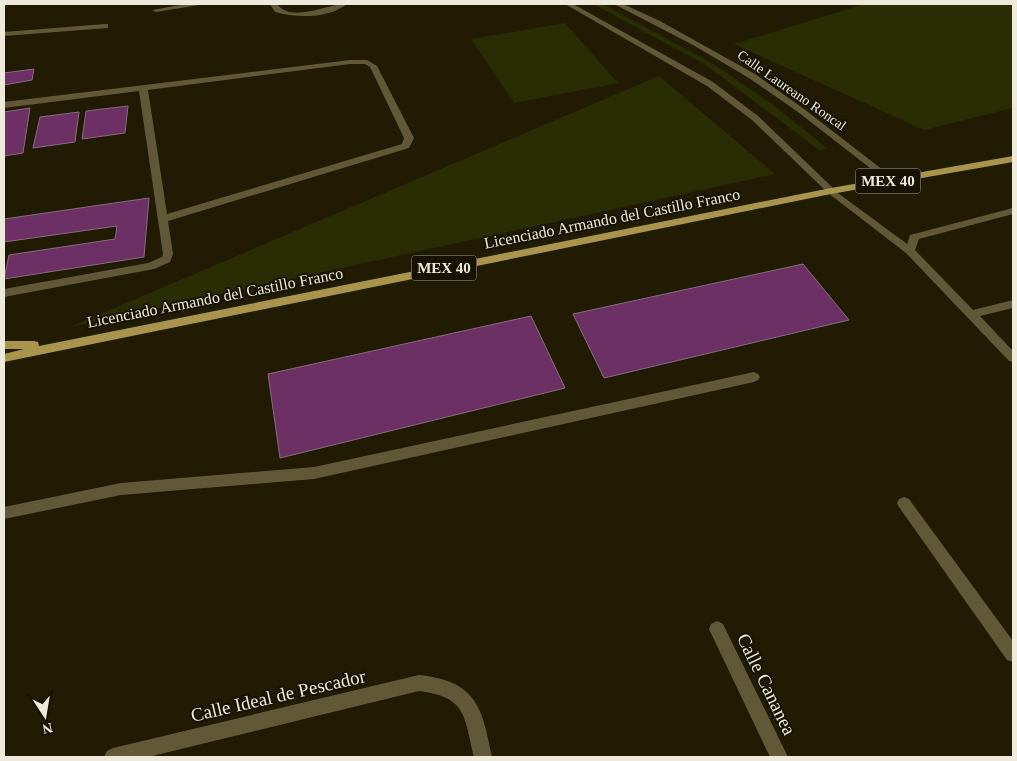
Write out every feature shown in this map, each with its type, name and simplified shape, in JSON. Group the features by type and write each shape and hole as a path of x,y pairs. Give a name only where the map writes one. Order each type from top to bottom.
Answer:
{"main road":[{"name":"Licenciado Armando del Castillo Franco","path":"992,162 1013,151"},
{"name":"Licenciado Armando del Castillo Franco","path":"4,358 57,345 830,191 1013,159"},
{"path":"4,345 57,345"}],"street":[{"path":"156,10 201,4"},
{"path":"274,4 278,10 293,14 320,11 343,4"},
{"path":"568,4 710,84 755,118 830,191 910,251 973,314 1013,358"},
{"name":"Calle Laureano Roncal","path":"618,4 688,39 743,70 798,108 890,180"},
{"path":"4,34 105,26"},
{"path":"4,105 350,62 366,62 373,66 409,138 408,144 401,149 162,219"},
{"path":"4,293 160,263 168,254 143,88"},
{"path":"910,251 914,237 1013,211"},
{"path":"973,314 1013,304"},
{"path":"4,513 121,489 314,473 754,377"},
{"path":"904,503 1013,654"},
{"name":"Calle Cananea","path":"717,629 779,757"},
{"name":"Calle Ideal de Pescador","path":"113,757 149,752 420,682 440,684 452,688 466,701 474,720 483,757"}],"green space":[{"path":"593,4 603,4 715,65 776,107 828,149 819,150 706,65"},
{"path":"864,4 1013,4 1013,108 924,130 734,44"},
{"path":"565,23 618,83 514,103 471,39"},
{"path":"659,76 775,174 70,327"}],"building":[{"path":"34,69 32,80 4,85 4,73"},
{"path":"128,106 125,133 82,139 86,111"},
{"path":"30,108 23,153 4,156 4,112"},
{"path":"79,112 75,142 33,148 40,117"},
{"path":"149,198 144,257 4,279 9,255 115,239 117,226 4,242 4,219"},
{"path":"803,264 849,320 604,378 573,314"},
{"path":"531,316 565,388 280,458 268,374"}]}
